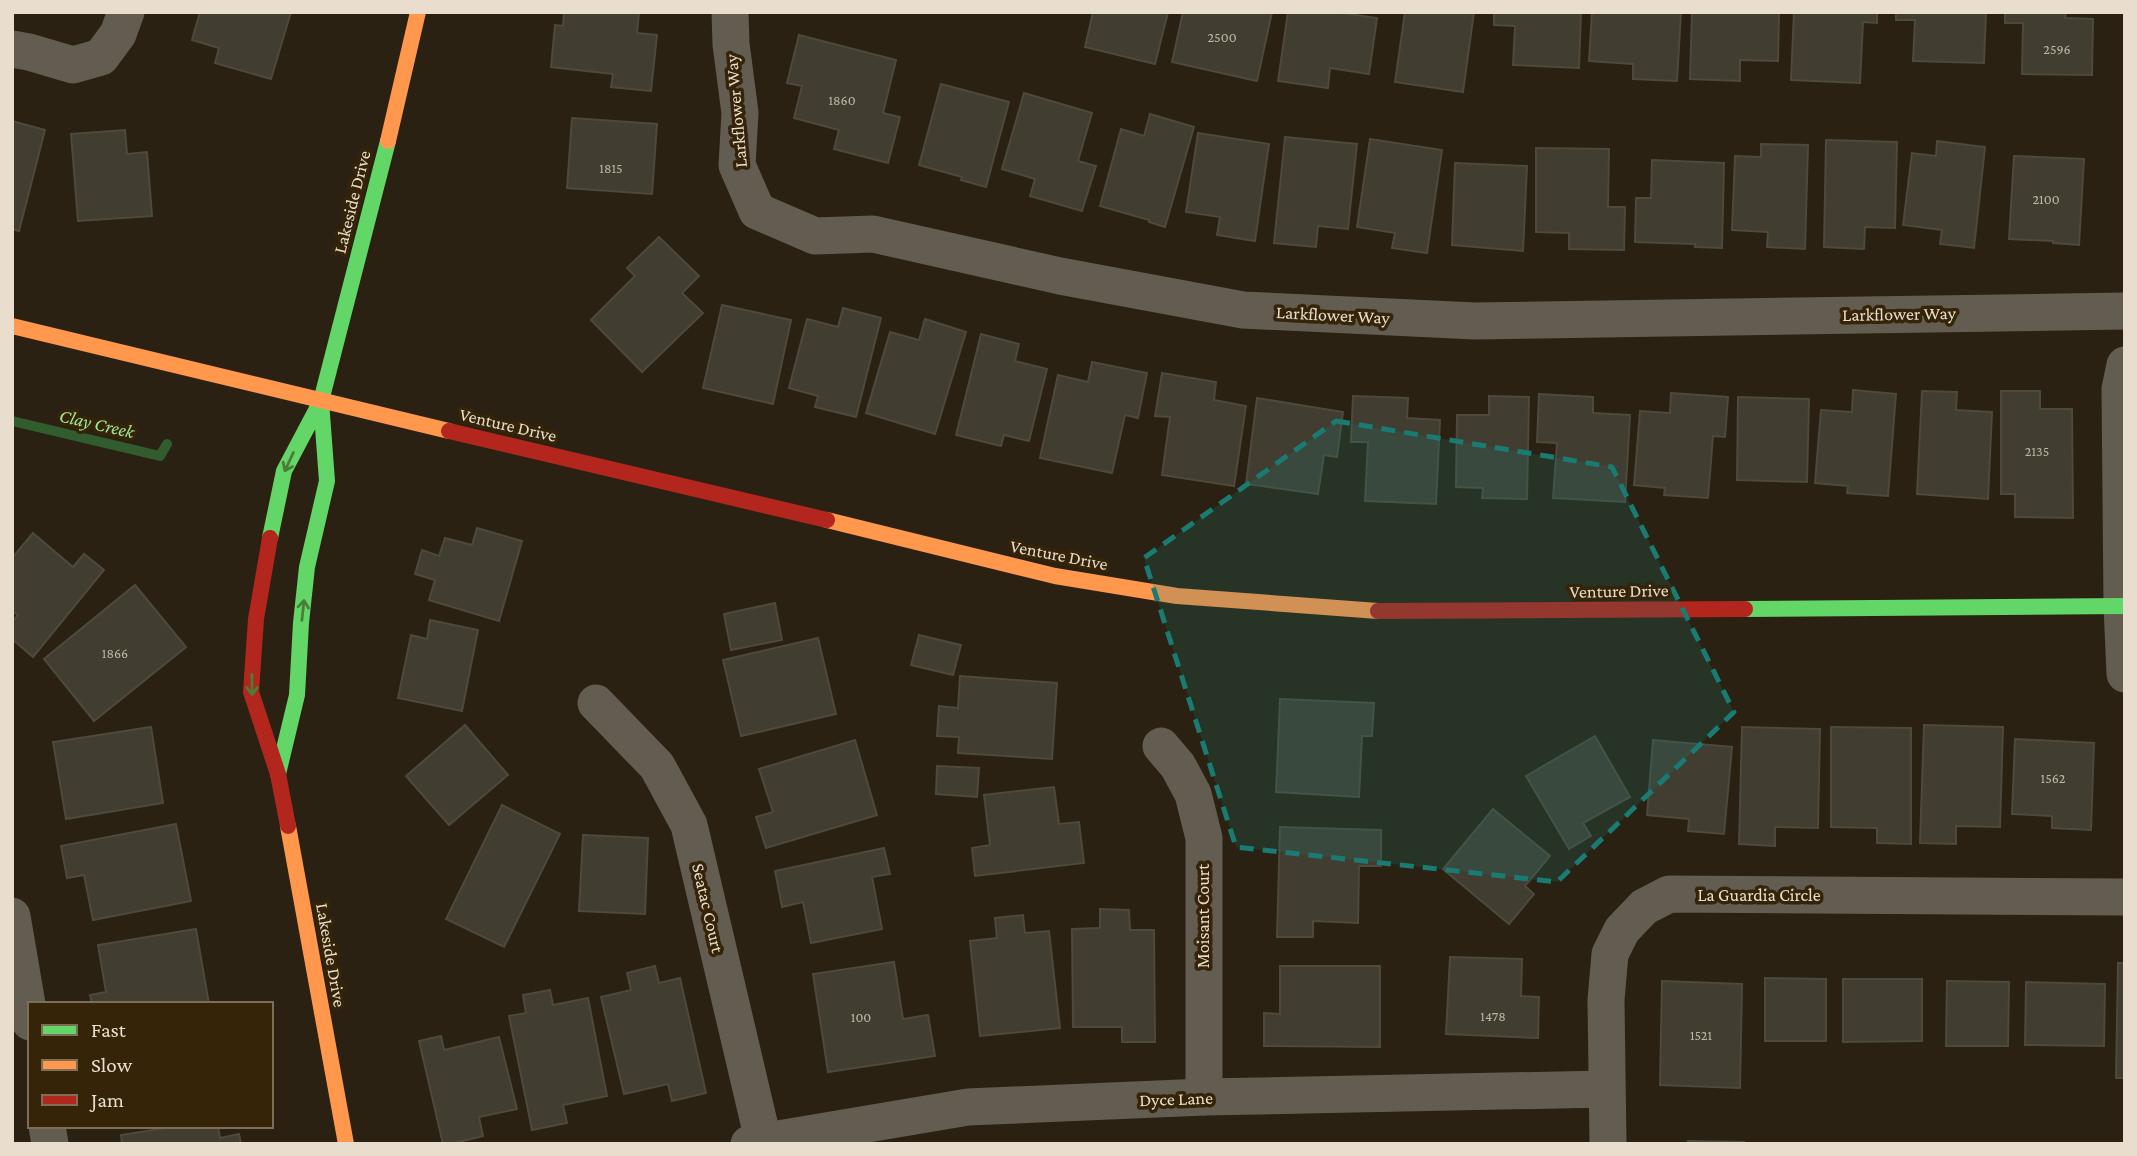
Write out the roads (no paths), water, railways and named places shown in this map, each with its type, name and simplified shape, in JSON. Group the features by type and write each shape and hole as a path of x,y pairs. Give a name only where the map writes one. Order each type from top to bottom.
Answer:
{"street":[{"path":"12,49 73,65 102,57 118,34 126,12"},
{"name":"Lakeside Drive","path":"346,1144 278,774 251,692 256,620 265,559 284,471 321,401 378,182 418,12"},
{"name":"Larkflower Way","path":"730,12 731,44 740,113 737,165 757,211 816,236 873,234 1060,276 1243,310 1475,321 2125,311"},
{"name":"Venture Drive","path":"12,326 1055,576 1177,596 1359,611 1421,612 2123,606"},
{"path":"2125,365 2120,389 2125,674"},
{"name":"Lakeside Drive","path":"278,774 297,695 307,567 327,481 321,401"},
{"name":"Seatac Court","path":"596,703 657,766 689,825 759,1143"},
{"name":"Moisant Court","path":"1161,746 1178,766 1193,794 1203,838 1204,1097"},
{"name":"La Guardia Circle","path":"1608,1144 1606,999 1610,954 1622,930 1644,907 1669,894 2125,897"},
{"path":"12,916 28,1010"},
{"name":"Dyce Lane","path":"759,1143 968,1107 1204,1097 1606,1089"}],"waterway":[{"name":"Clay Creek","path":"12,421 160,456 167,444"}]}
